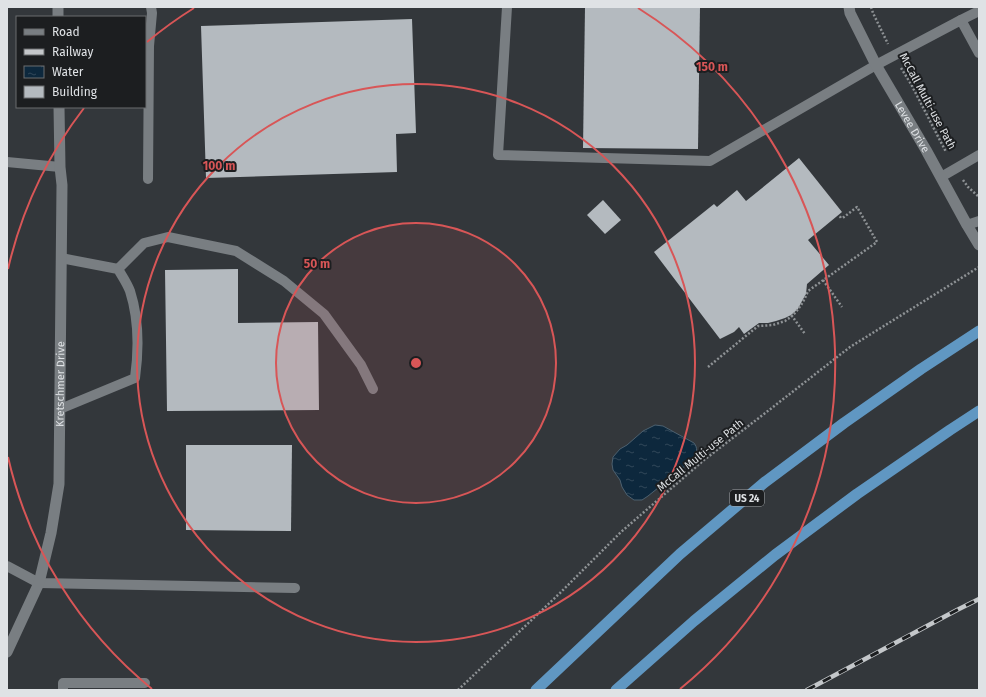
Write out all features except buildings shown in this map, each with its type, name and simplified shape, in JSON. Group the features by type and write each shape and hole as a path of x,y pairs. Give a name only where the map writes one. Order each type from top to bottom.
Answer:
{"highway":[{"name":"US 24","path":"536,690 680,554 765,482 902,382 979,331"},
{"path":"616,690 694,621 775,555 857,494 943,434 979,411"}],"street":[{"name":"Levee Drive","path":"849,7 850,13 876,65 979,245"},
{"name":"Kretschmer Drive","path":"7,652 39,583 51,533 59,484 62,185 60,167 59,108"}],"lane":[{"path":"148,179 147,46 152,13 151,7"},
{"path":"507,7 498,154 710,161 876,65 979,11"},
{"path":"961,20 979,54"},
{"path":"941,178 979,155"},
{"path":"7,162 60,167"},
{"path":"967,225 979,221"},
{"path":"118,269 144,243 168,237 236,251 284,281 324,314 361,365 373,389"},
{"path":"61,258 118,269"},
{"path":"60,409 135,378 138,355 136,314 129,289 118,269"},
{"path":"7,566 39,583 295,588"},
{"path":"63,690 64,683 146,683"}],"path":[{"name":"McCall Multi-use Path","path":"871,7 894,55 911,84 955,169 968,187 979,197"},
{"path":"708,366 758,326 773,325 785,321 798,310 804,302 808,291 877,242 857,207 844,218 841,218 839,215"},
{"name":"McCall Multi-use Path","path":"458,690 560,593 621,532 704,460 850,347 979,267"},
{"path":"823,280 842,307"},
{"path":"792,315 805,334"}],"water":[{"path":"655,425 663,426 694,443 697,449 696,455 694,459 648,496 642,500 634,500 627,495 620,480 613,470 613,457 620,449 643,431"}],"railway":[{"path":"807,690 979,599"}]}
